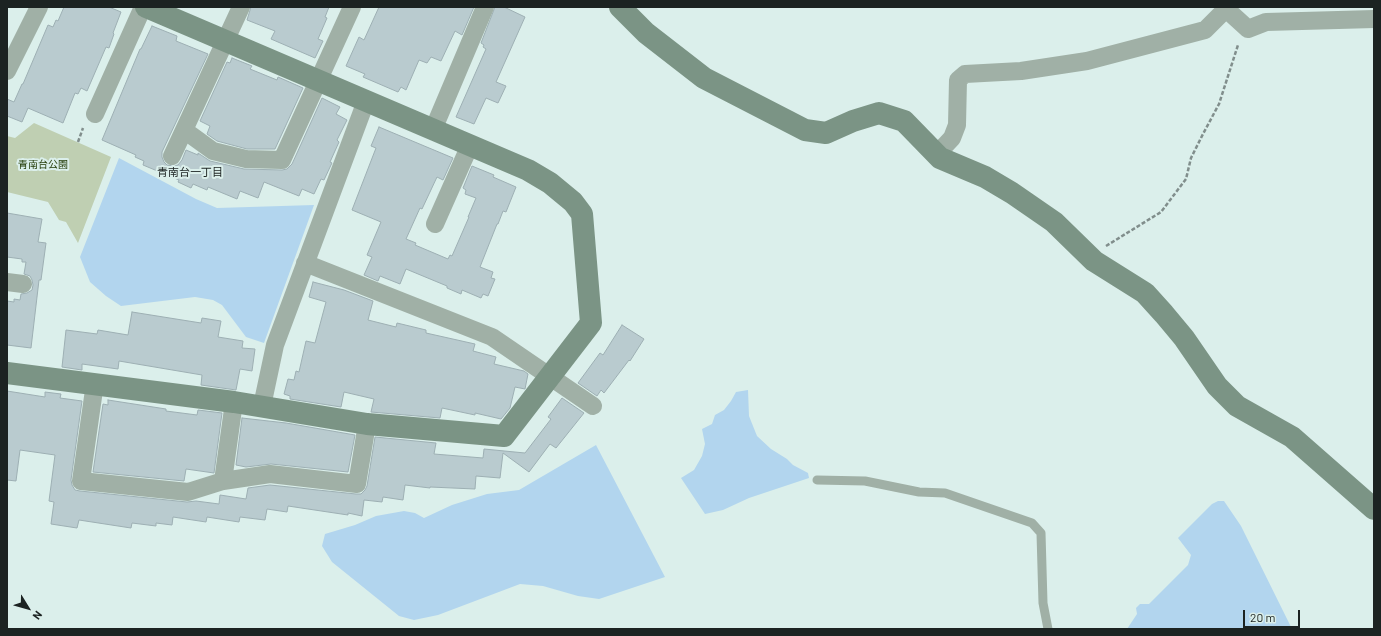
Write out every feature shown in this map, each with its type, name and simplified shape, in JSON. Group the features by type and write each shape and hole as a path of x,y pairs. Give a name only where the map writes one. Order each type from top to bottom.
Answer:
{"street":[{"path":"7,72 38,7"},
{"path":"7,373 95,383 234,402 367,424 504,436 591,323 582,214 573,202 550,183 528,170 225,41 175,13 144,7 95,114"},
{"path":"172,156 241,7"},
{"path":"184,130 213,152 246,159 282,160 352,7"},
{"path":"433,130 485,7"},
{"path":"620,7 646,33 704,78 805,130 826,132 853,121 879,114 904,121 940,158 985,178 1012,193 1054,222 1094,261 1144,293 1184,338 1217,386 1237,406 1292,437 1374,509"},
{"path":"937,154 952,138 957,125 958,80 965,74 1021,71 1086,61 1205,30 1226,9 1248,29 1266,22 1374,19"},
{"path":"262,406 275,345 366,101"},
{"path":"436,224 470,145"},
{"path":"305,263 492,337 593,406"},
{"path":"95,383 81,481 188,492 223,481 270,474 357,484 367,424"},
{"path":"223,481 234,402"}],"lane":[{"path":"817,480 864,481 919,492 945,494 1032,523 1041,533 1043,602 1048,629"}],"path":[{"path":"1094,261 1106,246 1161,212 1186,179 1191,158 1219,104 1237,47 1248,29"}],"green space":[{"name":"青南台公園","path":"34,123 111,157 78,243 66,222 59,220 48,202 7,192 7,136 15,138"}],"water":[{"path":"119,158 196,199 217,208 314,205 264,343 246,337 222,305 213,300 195,297 121,306 106,296 90,282 80,257"},
{"path":"748,390 749,416 757,436 771,449 787,459 793,465 808,473 809,478 749,498 723,510 705,514 681,478 694,470 702,456 705,444 702,429 712,424 715,415 724,410 736,392"},
{"path":"596,445 665,577 599,599 578,596 543,586 520,584 438,615 414,620 399,616 332,562 322,546 325,534 355,525 376,516 404,511 415,513 424,518 452,505 487,494 519,490"},
{"path":"1218,501 1224,501 1241,526 1292,629 1127,629 1137,614 1136,608 1140,604 1149,604 1188,565 1191,555 1178,538 1212,504"}],"building":[{"path":"64,7 109,7 121,12 109,48 106,47 87,91 81,88 78,94 75,93 63,123 28,108 22,122 7,116 7,99 14,102 48,25 53,27 56,20 58,21"},
{"path":"251,7 329,7 325,17 327,18 318,39 323,41 315,58 271,39 275,31 247,20"},
{"path":"379,7 474,7 462,35 455,31 441,61 431,57 427,63 419,60 406,90 401,87 398,92 363,77 365,74 346,66 359,37 364,40"},
{"path":"495,7 504,7 525,17 496,82 506,86 498,103 486,98 474,124 456,117 486,49 481,43"},
{"path":"152,26 177,36 176,41 208,54 162,152 164,162 167,165 178,165 186,150 198,155 198,153 210,161 244,169 287,169 292,164 322,98 340,107 336,114 347,120 337,140 339,142 330,162 332,163 324,180 321,179 314,194 302,189 299,196 264,182 258,198 240,191 237,199 208,187 207,190 193,184 191,188 178,182 179,180 143,165 144,161 135,157 136,155 102,140 140,49"},
{"path":"232,58 252,66 250,69 277,80 278,77 303,88 275,149 247,149 217,141 207,134 210,126 200,121 227,62 230,63"},
{"path":"379,127 453,158 443,180 437,177 422,209 420,208 406,239 416,243 415,245 448,259 450,255 452,256 476,198 465,194 466,190 463,188 472,166 494,175 493,177 516,187 506,212 503,211 497,224 480,267 493,272 491,278 495,279 488,296 483,294 481,298 462,290 461,294 447,288 447,286 406,269 400,284 380,276 378,281 364,275 372,257 367,255 381,222 352,210 376,148 371,146"},
{"path":"7,213 42,219 38,242 46,243 41,280 39,280 31,348 7,345 7,301 14,302 14,299 20,300 21,294 32,290 33,285 30,276 24,274 26,262 22,262 22,259 7,257"},
{"path":"313,282 344,290 373,301 368,320 396,327 397,323 426,330 426,333 475,344 473,351 496,357 494,364 524,371 528,374 525,389 515,387 510,408 501,419 442,408 440,418 371,412 374,399 344,392 341,407 290,399 290,396 284,394 288,379 294,380 296,371 299,372 306,341 315,343 326,302 309,297"},
{"path":"132,312 201,323 202,318 221,321 218,337 243,341 242,348 255,349 252,371 240,369 236,390 201,385 202,375 119,361 118,369 82,364 82,370 62,367 66,330 97,334 98,330 128,335"},
{"path":"622,325 644,339 630,361 629,360 604,393 601,390 597,396 578,383 600,353 603,355"},
{"path":"7,391 45,397 45,392 61,394 60,398 82,401 71,480 75,490 219,504 220,495 246,499 248,488 270,485 361,494 367,486 375,437 436,443 434,454 483,458 484,449 525,453 551,419 548,417 562,398 584,413 556,448 550,444 529,472 503,453 500,478 476,476 475,489 430,488 405,485 403,500 383,497 382,502 364,500 362,516 288,506 287,512 267,509 265,520 240,517 239,522 207,517 206,522 173,517 172,525 156,523 156,526 132,523 131,528 79,520 77,528 51,524 54,502 49,501 55,455 20,450 16,481 7,480"},
{"path":"108,400 166,409 166,411 197,415 198,410 222,413 214,473 186,469 184,481 93,472 103,404 108,405"},
{"path":"242,418 286,423 355,435 348,472 271,464 246,467 236,465"}],"district":[{"name":"青南台一丁目","path":"190,172"}]}
